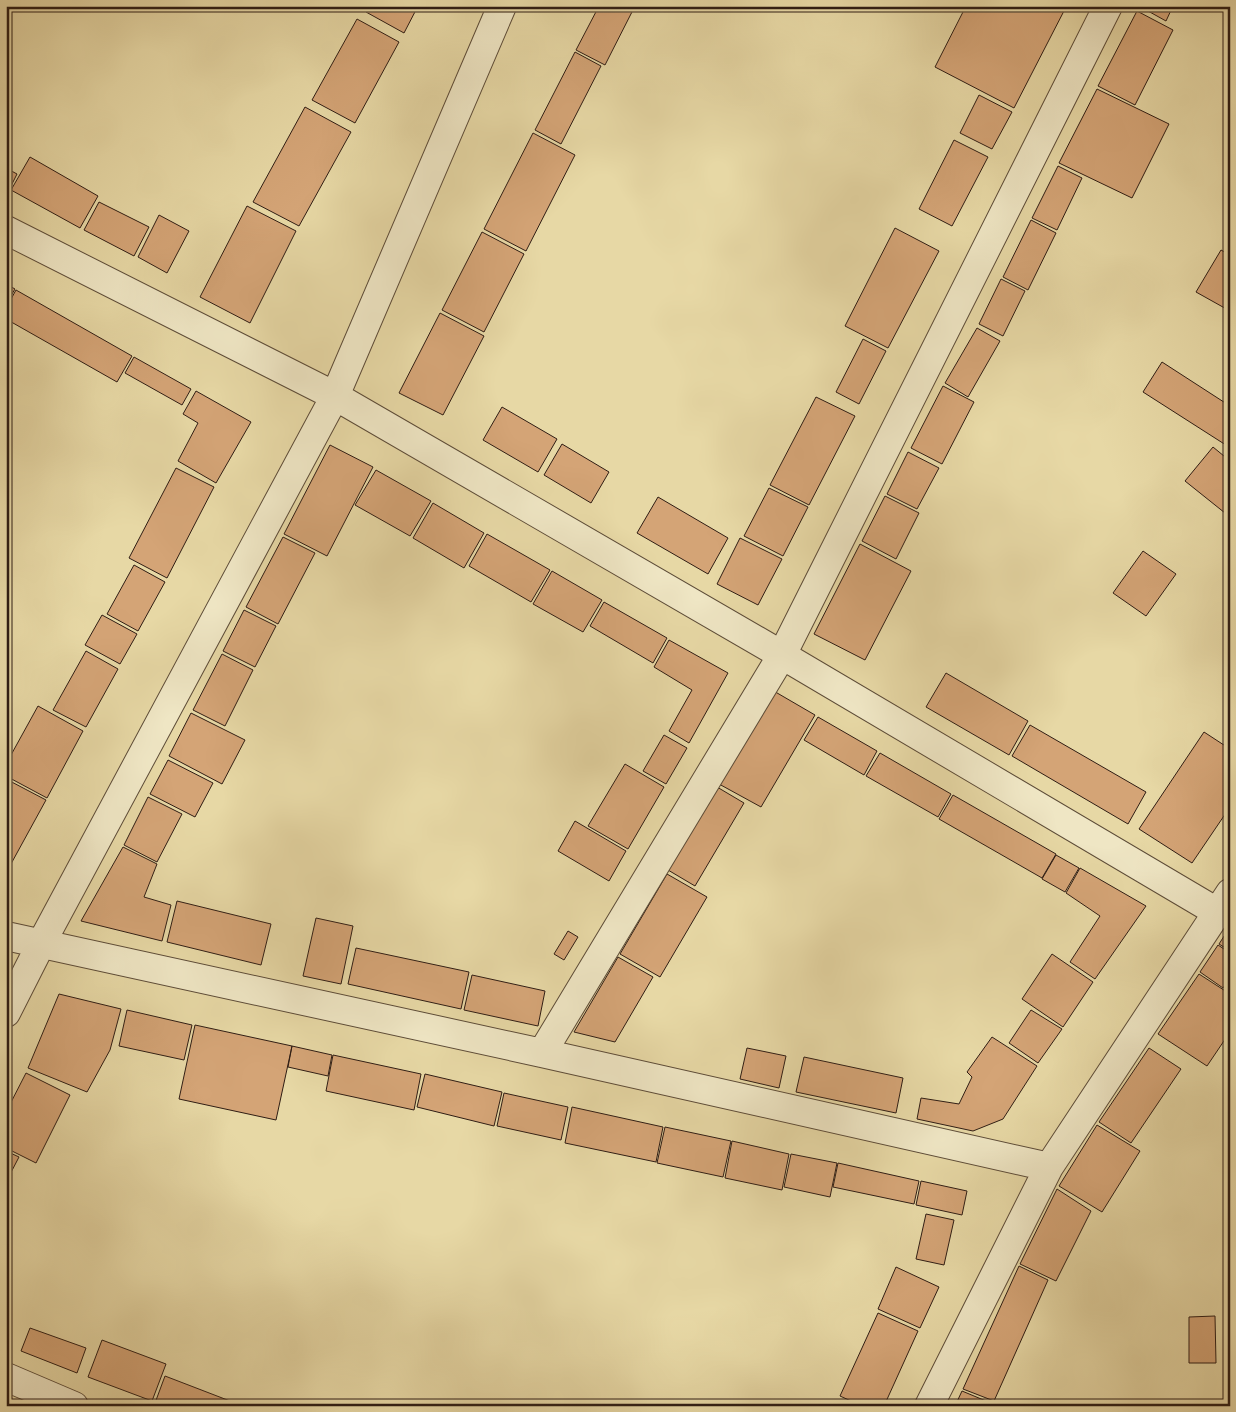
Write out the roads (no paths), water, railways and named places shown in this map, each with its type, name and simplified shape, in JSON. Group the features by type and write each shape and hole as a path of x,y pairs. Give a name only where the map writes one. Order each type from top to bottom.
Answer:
{"street":[{"path":"6,1013 42,942 335,396 502,6"},
{"path":"542,1053 782,655 1108,6"},
{"path":"6,230 335,396 782,655 1223,902 1049,1168 929,1406"},
{"path":"6,936 42,942 542,1053 1049,1168"},
{"path":"6,1377 74,1406"}]}
